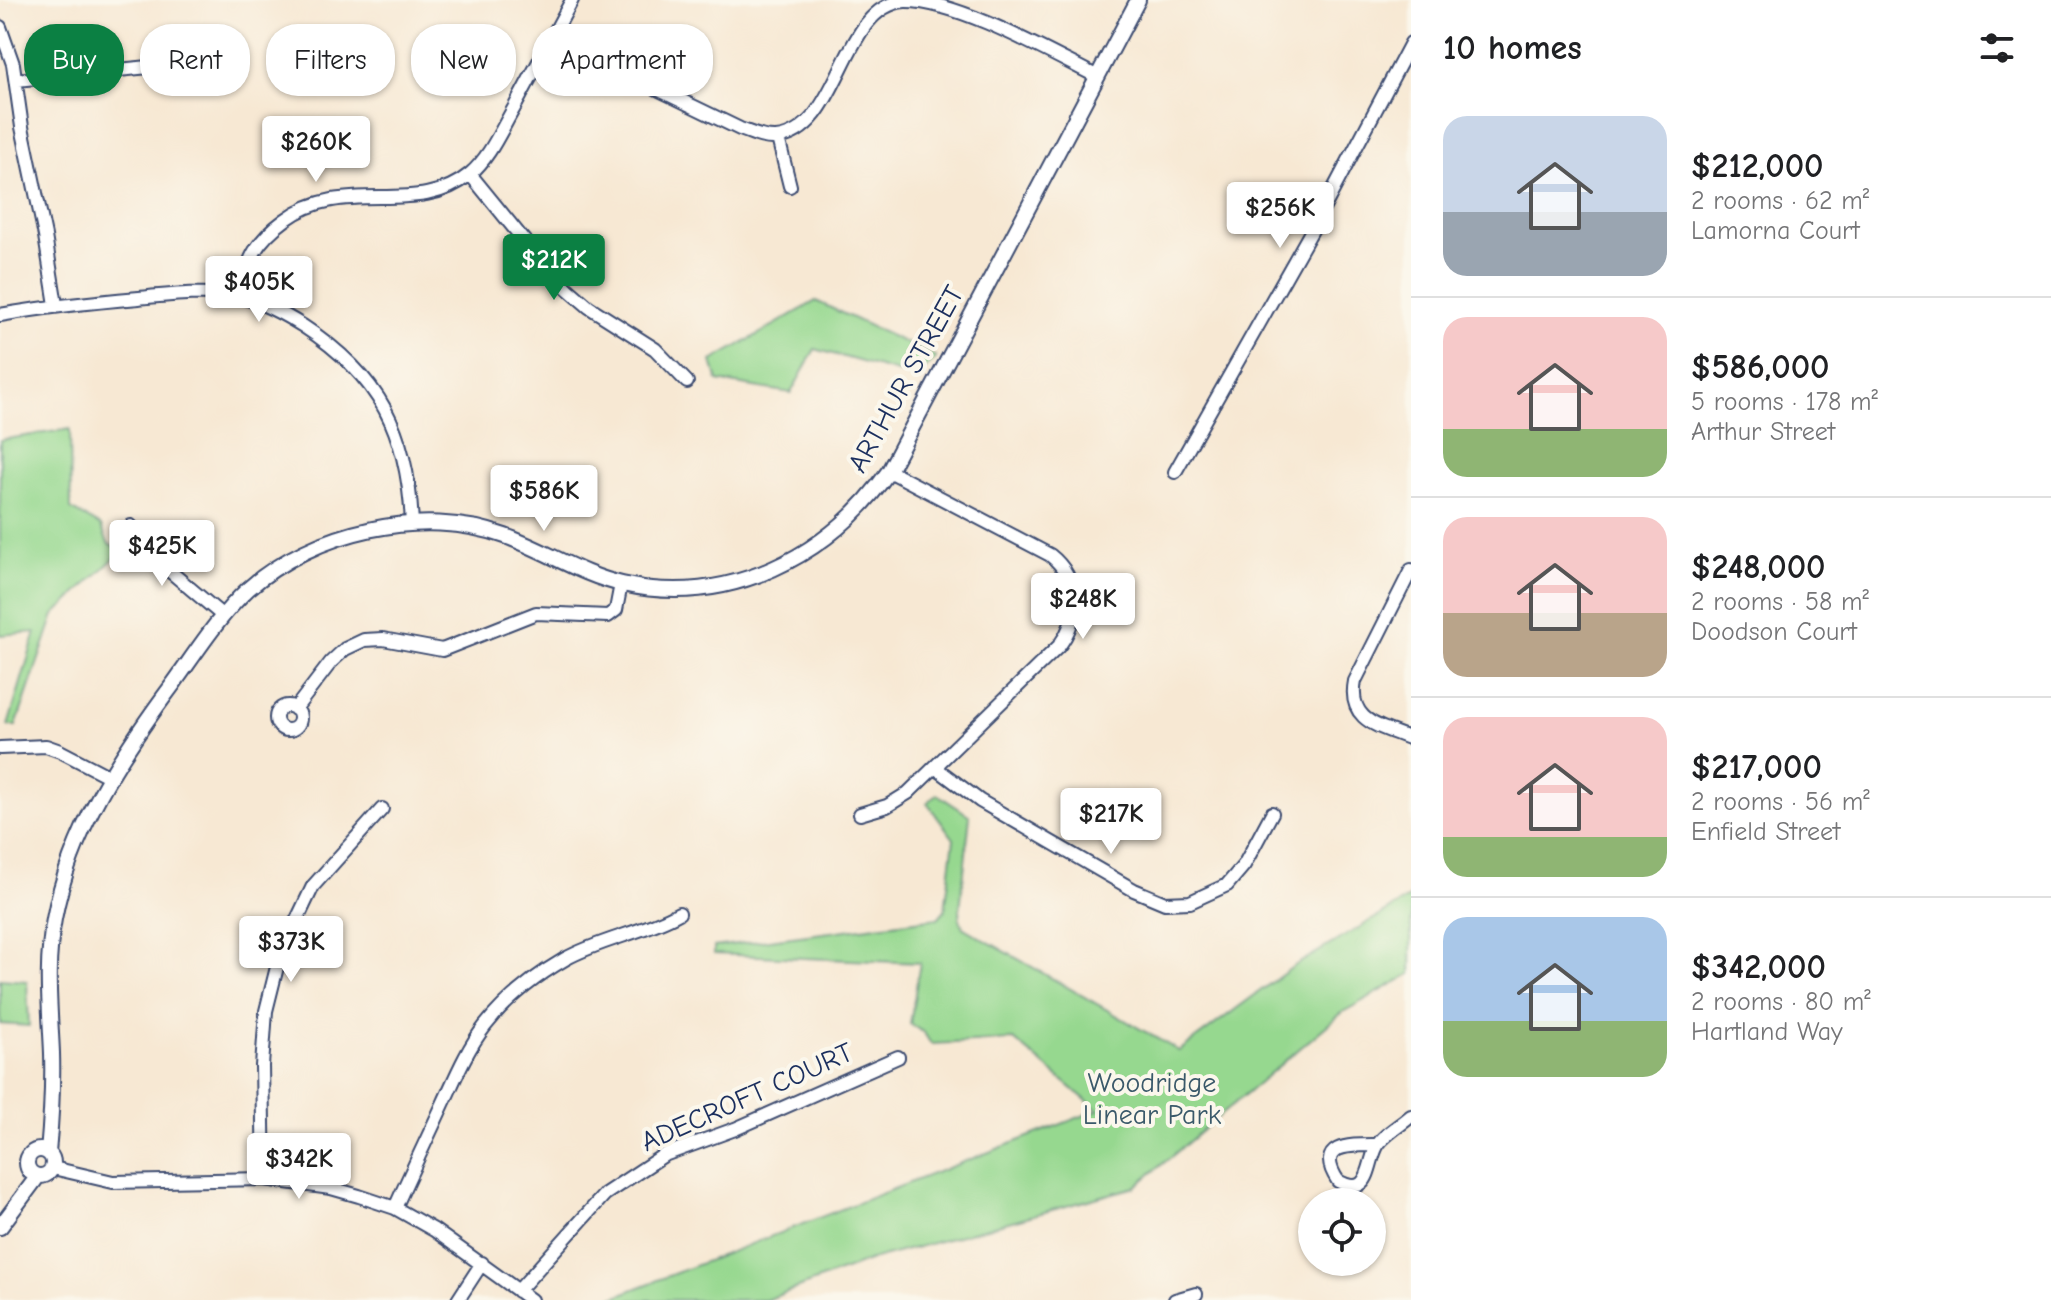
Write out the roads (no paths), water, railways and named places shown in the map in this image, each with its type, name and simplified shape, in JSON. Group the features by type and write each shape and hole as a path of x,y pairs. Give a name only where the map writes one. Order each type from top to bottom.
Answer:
{"street":[{"path":"559,24 572,0"},
{"path":"672,96 757,135 778,138 796,131 813,116 862,31 882,9 890,2 918,0 946,5 1098,77"},
{"name":"ARTHUR STREET","path":"42,1152 51,1090 52,1054 47,959 72,853 110,777 223,616 248,589 275,568 343,536 378,527 412,524 476,528 506,536 563,563 621,584 678,589 739,581 802,556 826,540 873,494 889,471 1138,0"},
{"path":"0,27 13,64 56,305"},
{"path":"1175,472 1319,217 1411,43"},
{"path":"16,80 140,68"},
{"path":"237,296 255,250 273,229 293,214 317,203 347,196 415,197 447,187 470,174 491,150 532,75"},
{"path":"778,138 790,186"},
{"path":"470,174 553,276 589,307 655,349 687,382"},
{"path":"0,315 56,305 176,295 237,296 293,320 331,344 361,373 384,405 400,445 410,488 412,524"},
{"path":"860,814 899,800 936,768 1059,646 1072,620 1074,597 1063,568 1050,555 889,471"},
{"path":"131,526 166,568 223,616"},
{"path":"1411,570 1355,681 1354,705 1370,722 1411,739"},
{"path":"295,709 331,662 345,649 364,640 383,639 442,650 536,613 608,616 616,610 621,584"},
{"path":"0,748 46,746 110,777"},
{"path":"936,768 980,801 1134,890 1165,903 1190,902 1227,885 1244,865 1272,813"},
{"path":"264,1179 262,1066 266,1011 280,955 313,886 382,809"},
{"path":"395,1208 464,1059 484,1027 509,999 567,958 656,926 679,913"},
{"name":"ADECROFT COURT","path":"518,1291 605,1194 664,1155 735,1129 898,1057"},
{"path":"1377,1145 1411,1116"},
{"path":"42,1152 54,1161 47,1175 34,1174 28,1159 42,1152"},
{"path":"53,1168 113,1182 264,1179 331,1188 395,1208 434,1230 531,1300"},
{"path":"0,1227 34,1174"},
{"path":"458,1300 482,1263"},
{"path":"1175,1300 1196,1294"}],"park label":[{"name":"Woodridge Linear Park","path":"1152,1099"}]}
